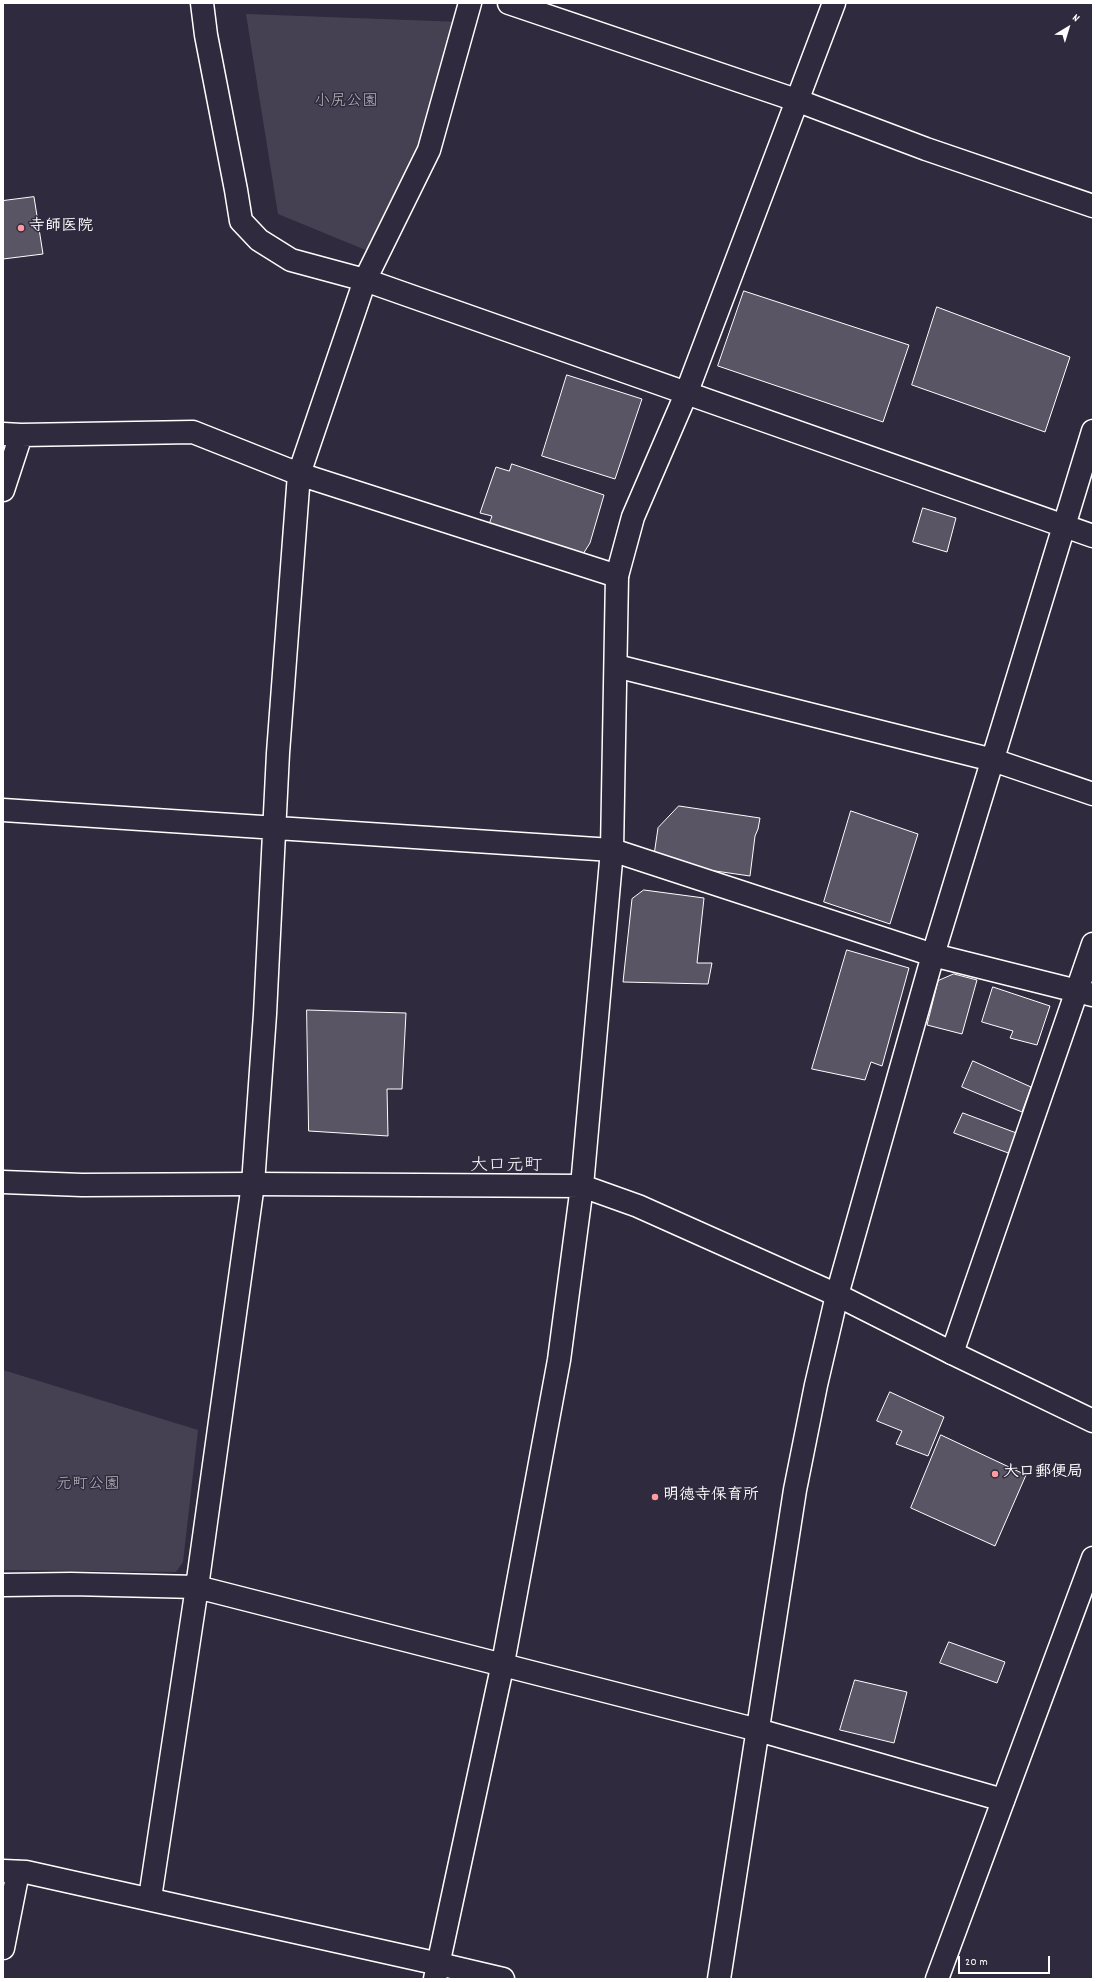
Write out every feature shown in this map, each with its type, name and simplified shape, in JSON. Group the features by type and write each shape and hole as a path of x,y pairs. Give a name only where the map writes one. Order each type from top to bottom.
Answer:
{"street":[{"path":"202,3 206,35 241,221 259,240 291,260 365,280 1093,536"},
{"path":"150,1898 197,1587 253,1184 278,745 299,474 365,280 430,150 470,3"},
{"path":"509,3 796,100 926,149 1093,206"},
{"path":"437,1971 503,1663 559,1360 582,1186 612,850 617,576 633,517 686,394 796,100 834,3"},
{"path":"719,1979 795,1490 816,1385 837,1295 933,955 1093,431"},
{"path":"3,490 12,434 193,432 299,474 617,576"},
{"path":"616,666 993,760 1093,794"},
{"path":"3,810 612,850 933,955 1085,994"},
{"path":"952,1353 1085,994 1093,944"},
{"path":"3,1182 82,1185 253,1184 582,1186 638,1206 837,1295 952,1353 1093,1421"},
{"path":"937,1979 1093,1558"},
{"path":"3,1585 71,1584 197,1587 503,1663 758,1730 1003,1800"},
{"path":"3,1948 10,1872 26,1872 150,1898 437,1971 502,1979"}],"green space":[{"name":"小尻公園","path":"246,14 462,22 385,258 278,214"},
{"name":"元町公園","path":"3,1370 198,1430 183,1562 176,1572 3,1570"}],"building":[{"name":"寺師医院","path":"34,197 43,254 3,259 3,201"},
{"path":"744,291 909,345 883,422 718,366"},
{"path":"937,307 1070,357 1045,432 912,385"},
{"path":"567,375 642,399 615,479 542,456"},
{"path":"512,464 604,495 590,543 578,562 488,527 492,516 480,513 496,467 509,471"},
{"path":"923,508 956,518 947,552 913,542"},
{"path":"679,806 760,818 755,836 750,876 653,862 658,828"},
{"path":"851,811 918,834 890,924 824,902"},
{"path":"644,890 704,898 697,963 712,963 708,984 623,982 632,899"},
{"path":"847,950 909,968 882,1066 871,1062 865,1080 812,1069"},
{"path":"954,974 977,980 962,1034 927,1025 938,981"},
{"path":"993,987 1050,1006 1037,1045 1010,1038 1013,1031 982,1022"},
{"path":"307,1010 406,1013 402,1089 387,1089 388,1136 309,1131"},
{"path":"973,1061 1031,1087 1022,1112 962,1087"},
{"path":"963,1113 1019,1134 1011,1154 954,1133"},
{"path":"890,1392 944,1417 928,1456 896,1444 902,1431 877,1421"},
{"path":"941,1435 1026,1475 995,1546 911,1508"},
{"path":"949,1642 1005,1662 997,1683 940,1663"},
{"path":"855,1680 907,1692 894,1743 840,1730"}],"place":[{"name":"寺師医院","path":"21,228"},
{"name":"大口郵便局","path":"995,1474"},
{"name":"明徳寺保育所","path":"655,1497"}],"district":[{"name":"大口元町","path":"506,1168"}]}
